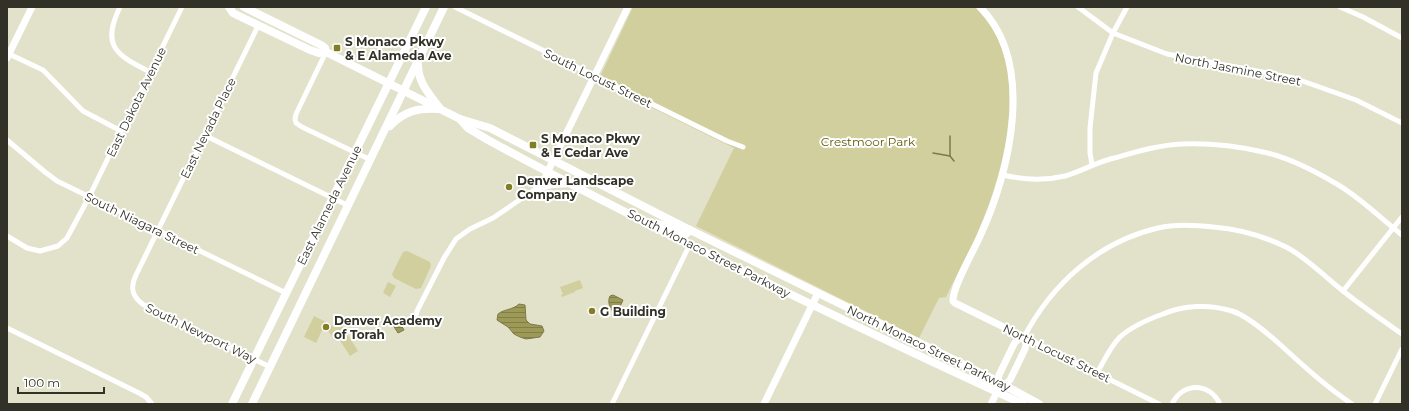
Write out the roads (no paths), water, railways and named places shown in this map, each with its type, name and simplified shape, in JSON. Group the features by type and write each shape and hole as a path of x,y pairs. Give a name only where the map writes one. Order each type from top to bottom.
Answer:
{"main road":[{"path":"229,7 234,14 258,26 310,50 319,53 326,52 325,48 321,45 244,7"},
{"name":"East Alameda Avenue","path":"232,404 426,7"},
{"name":"East Alameda Avenue","path":"252,404 405,91 444,7"},
{"name":"South Monaco Street Parkway","path":"326,52 460,119 490,128 690,230 818,293"},
{"path":"418,63 418,71 422,83 441,109"},
{"path":"384,133 396,120 408,112 422,109 441,109"},
{"name":"South Monaco Street Parkway","path":"460,119 476,134 690,244 812,304"},
{"path":"537,188 552,184 571,183"},
{"path":"648,222 664,224 680,233 686,234 690,230"},
{"path":"690,244 702,242 720,250 738,254"},
{"name":"North Monaco Street Parkway","path":"818,293 997,381 1039,404"},
{"name":"North Monaco Street Parkway","path":"812,304 1023,404"}],"street":[{"path":"32,7 8,56 43,70 83,111 122,131"},
{"path":"120,7 112,29 115,48 125,59 150,72"},
{"name":"East Dakota Avenue","path":"89,197 182,7"},
{"name":"South Locust Street","path":"455,7 728,142 743,147"},
{"path":"415,320 417,311 444,258 456,239 470,229 493,218 537,188 548,171 628,7"},
{"path":"980,7 986,12 998,30 1008,56 1012,72 1013,91 1011,131 1003,175 1031,180 1052,178 1066,176 1103,160 1147,149 1181,144 1227,146 1264,152 1297,164 1336,183 1402,235"},
{"name":"North Jasmine Street","path":"1078,7 1113,33 1167,54 1294,78 1356,100 1402,123"},
{"path":"1092,165 1090,153 1090,128 1096,73 1113,33 1127,7"},
{"path":"1340,7 1363,17 1402,38"},
{"name":"East Nevada Place","path":"158,230 258,26"},
{"path":"326,52 296,114 296,123 371,160"},
{"path":"204,135 349,206"},
{"name":"South Niagara Street","path":"7,140 51,177 286,293"},
{"name":"North Locust Street","path":"1003,175 986,224 954,290 952,297 953,301 1158,404"},
{"path":"7,236 27,248 36,250 46,250 58,246 70,235 89,197"},
{"path":"1343,291 1402,217"},
{"path":"991,404 997,392 997,381 999,375 1015,342 1024,337 1039,311 1061,284 1082,265 1110,246 1138,234 1159,228 1197,225 1234,229 1266,238 1289,249 1402,334"},
{"name":"South Newport Way","path":"158,230 134,279 132,290 134,296 144,305 270,367"},
{"path":"612,404 690,244"},
{"path":"764,404 818,293"},
{"path":"1097,373 1110,350 1121,337 1147,320 1172,310 1196,306 1216,308 1232,311 1250,322 1268,335 1334,392 1352,404"},
{"path":"7,328 139,393 146,397 152,404"},
{"path":"997,392 1010,380 1025,349 1026,345 1024,337"},
{"path":"1375,404 1402,349"},
{"path":"1172,404 1180,393 1186,389 1193,388 1200,388 1211,392 1220,404"}],"waterway":[{"path":"950,136 950,156"},
{"path":"933,153 950,156 954,161"}],"place":[{"name":"S Monaco Pkwy & E Alameda Ave","path":"337,48"},
{"name":"S Monaco Pkwy & E Cedar Ave","path":"533,145"},
{"name":"Denver Landscape Company","path":"509,187"},
{"name":"G Building","path":"592,311"},
{"name":"Denver Academy of Torah","path":"326,327"}],"park label":[{"name":"Crestmoor Park","path":"868,141"}]}
